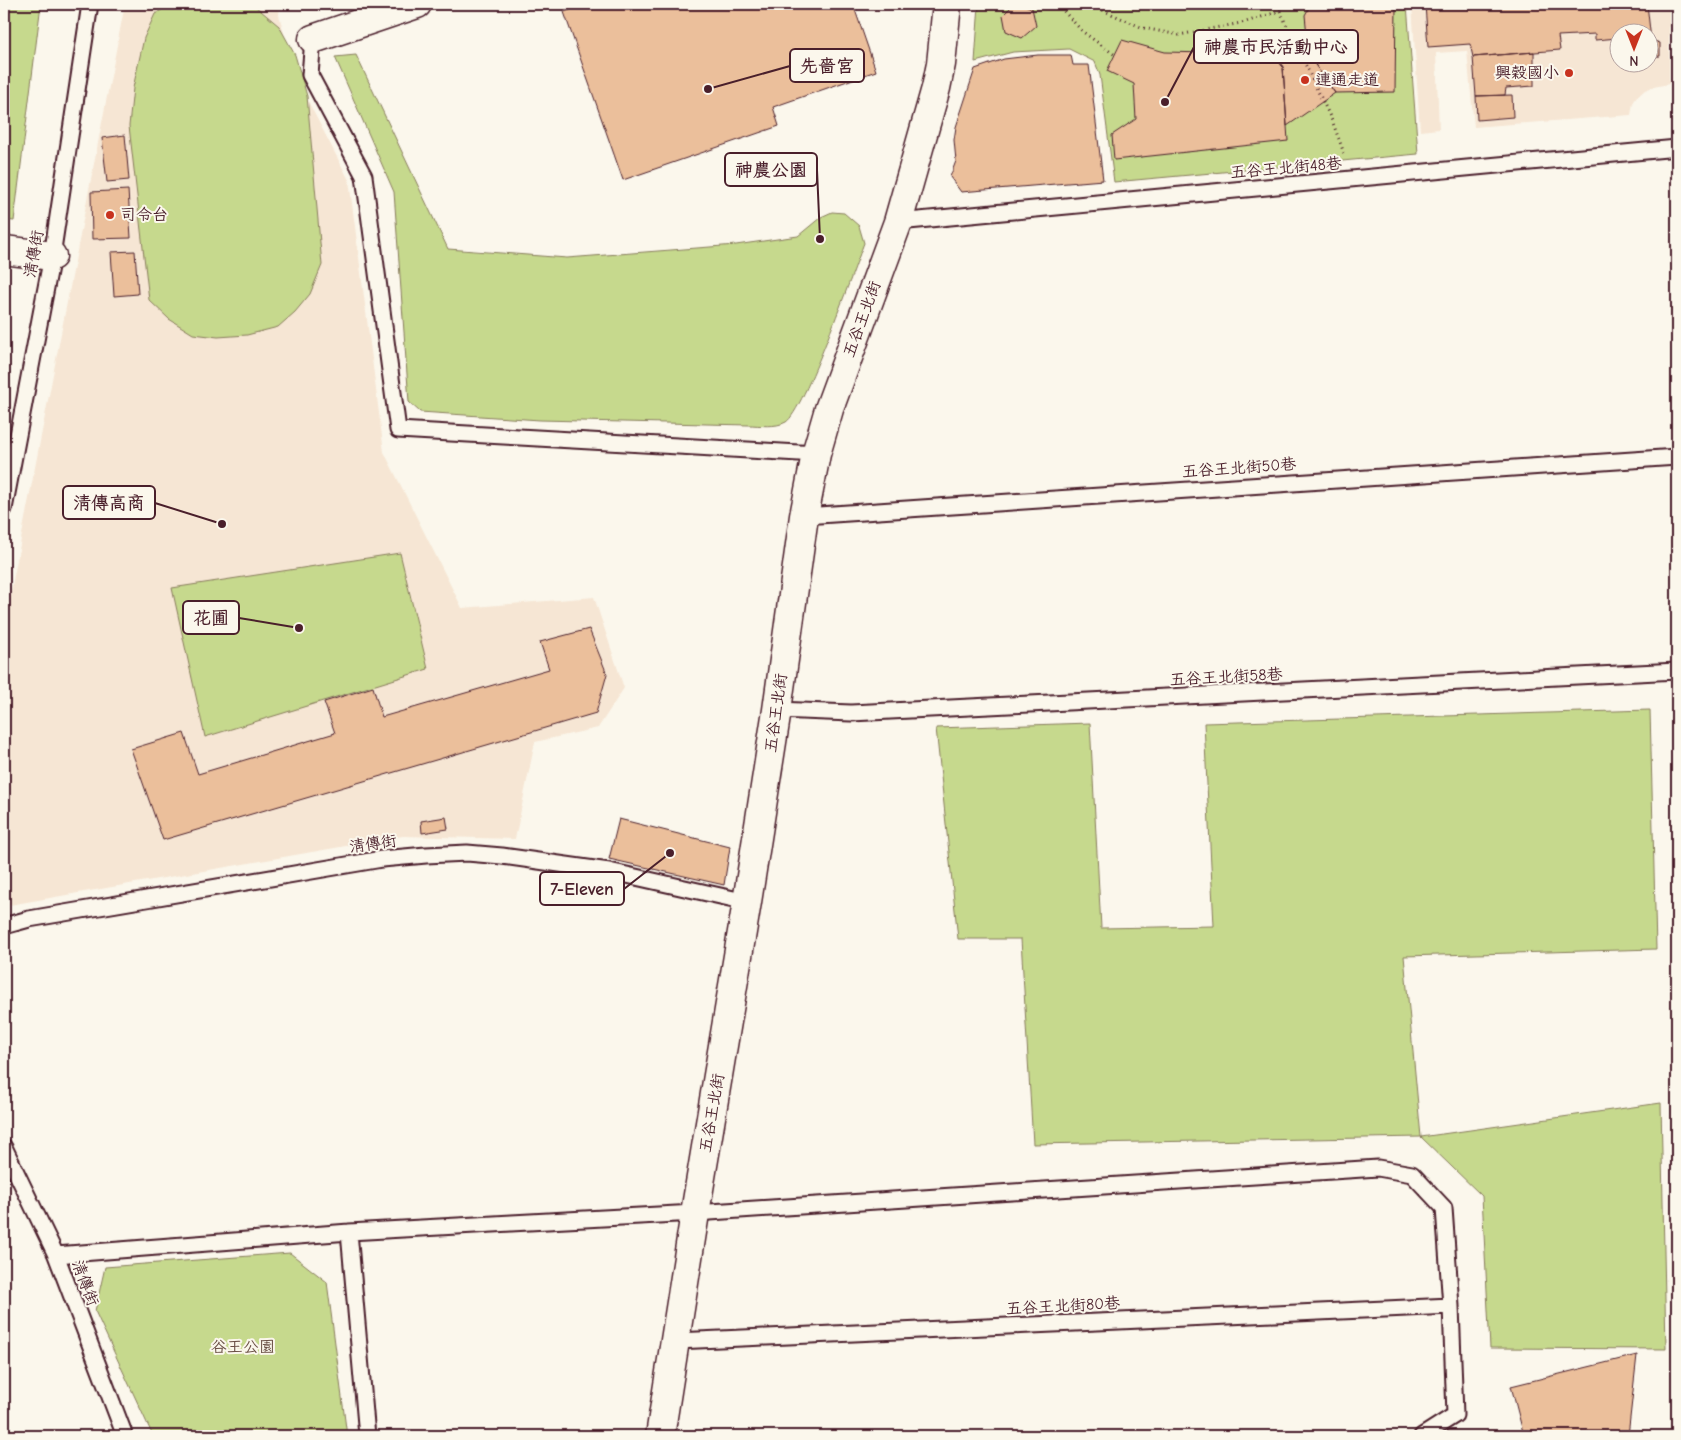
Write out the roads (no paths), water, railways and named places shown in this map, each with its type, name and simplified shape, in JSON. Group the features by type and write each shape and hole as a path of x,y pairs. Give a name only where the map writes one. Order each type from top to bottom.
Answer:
{"street":[{"path":"313,39 417,4"},
{"name":"五谷王北街","path":"660,1436 778,710 804,516 816,454 829,409 898,222 936,88 941,64 947,4"},
{"path":"4,250 52,256"}],"lane":[{"name":"清傳街","path":"4,509 52,256 90,4"},
{"path":"313,39 310,75 364,176 398,430 816,454"},
{"name":"五谷王北街48巷","path":"898,222 1677,148"},
{"name":"五谷王北街50巷","path":"804,516 1677,457"},
{"name":"五谷王北街58巷","path":"778,710 851,714 1677,671"},
{"name":"清傳街","path":"4,926 39,917 353,864 426,854 467,854 546,861 609,871 747,902"},
{"name":"清傳街","path":"4,1147 56,1255 125,1436"},
{"path":"56,1255 349,1232 695,1213 1378,1168 1412,1174 1444,1208 1451,1306 1455,1414 1422,1436"},
{"path":"349,1232 367,1436"},
{"name":"五谷王北街80巷","path":"676,1341 1451,1306"}],"place":[{"name":"興穀國小","path":"1569,73"},
{"name":"連通走道","path":"1305,80"},
{"name":"先嗇宮","path":"708,89"},
{"name":"神農市民活動中心","path":"1165,102"},
{"name":"司令台","path":"110,215"},
{"name":"神農公園","path":"820,239"},
{"name":"清傳高商","path":"222,524"},
{"name":"花圃","path":"299,628"},
{"name":"7-Eleven","path":"670,853"}],"park label":[{"name":"谷王公園","path":"243,1347"}]}
